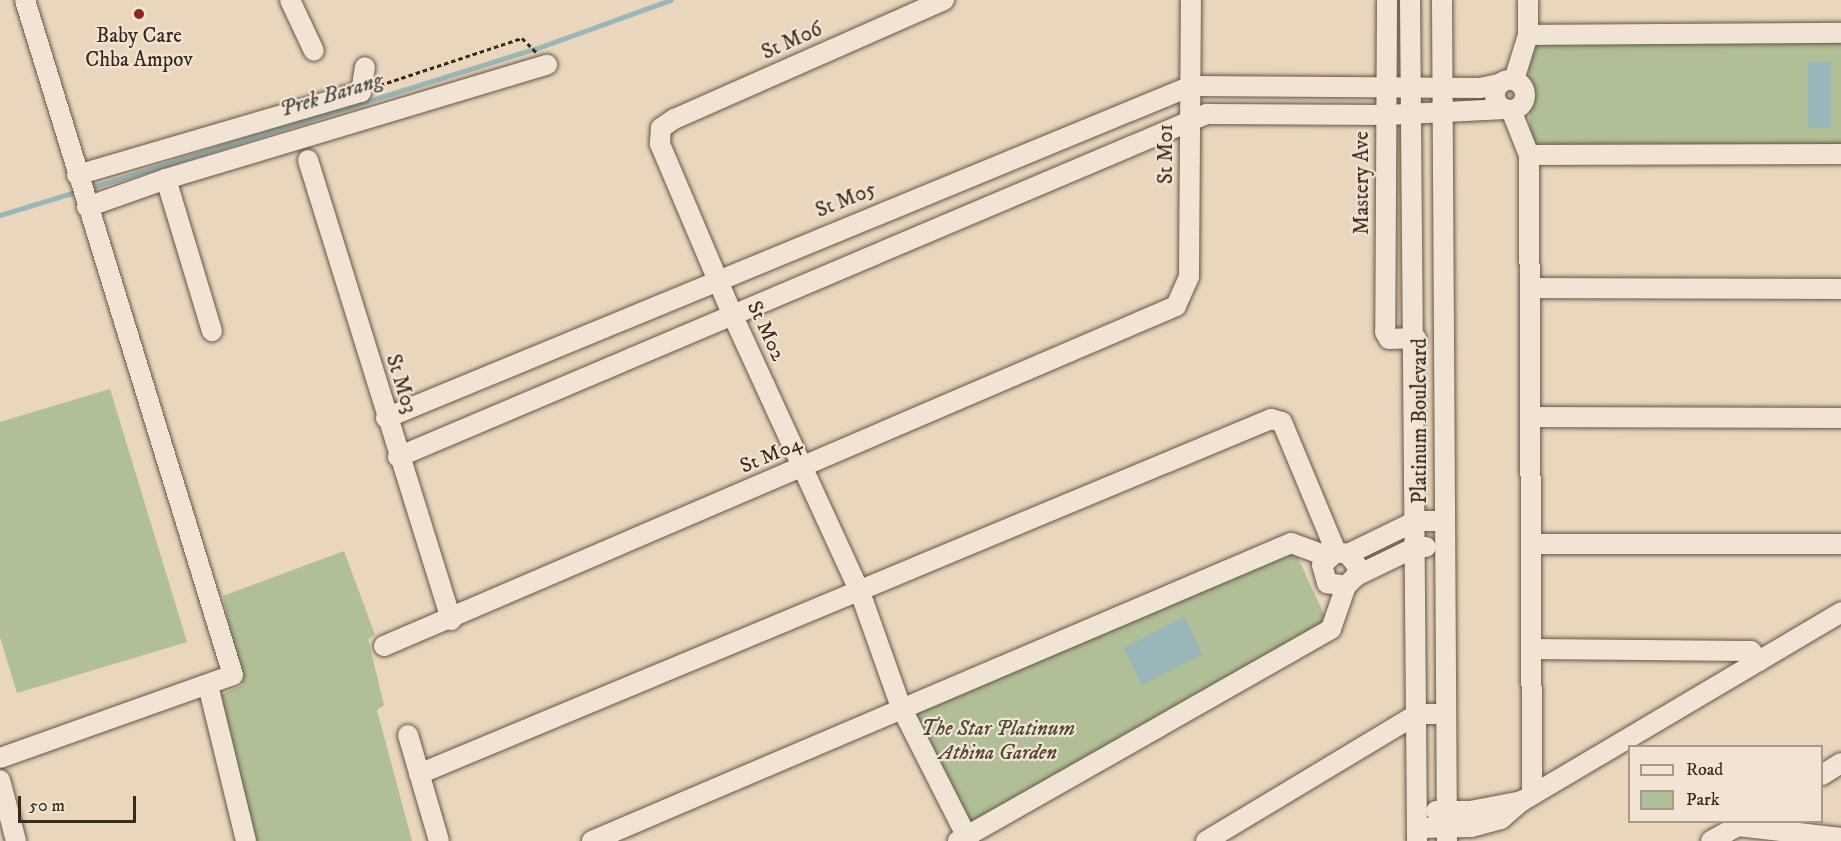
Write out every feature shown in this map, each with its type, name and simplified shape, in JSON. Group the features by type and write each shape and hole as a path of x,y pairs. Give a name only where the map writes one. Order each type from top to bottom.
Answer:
{"street":[{"path":"0,758 233,675 25,0"},
{"path":"290,0 314,51"},
{"name":"St M06","path":"661,128 674,119 944,0"},
{"name":"St M01","path":"1176,306 1190,278 1191,0"},
{"name":"Mastery Ave","path":"1387,0 1385,332 1389,339 1416,338"},
{"name":"Platinum Boulevard","path":"1410,0 1416,338 1417,827"},
{"name":"Platinum Boulevard","path":"1442,0 1447,827"},
{"path":"398,457 1207,114 1387,116 1442,111 1508,109 1525,99 1523,87 1506,82 1528,35 1528,0"},
{"path":"1528,35 1841,33"},
{"path":"86,204 547,65"},
{"path":"78,178 361,92 365,67"},
{"name":"St M05","path":"386,418 717,279 1191,86 1442,88 1506,82"},
{"path":"1298,115 1299,87"},
{"path":"1508,109 1529,154 1532,649 1527,798"},
{"name":"St M02","path":"661,128 660,144 717,279 861,592 901,707 965,840"},
{"path":"1529,154 1841,154"},
{"name":"St M03","path":"308,160 398,457 451,620"},
{"path":"166,179 212,331"},
{"path":"1530,288 1841,289"},
{"name":"St M04","path":"384,646 451,620 1176,306"},
{"path":"1531,417 1841,418"},
{"path":"419,774 861,592 1271,419 1282,422 1337,554"},
{"path":"1445,521 1416,521 1337,554 1322,575 1336,587 1416,548 1445,548"},
{"path":"592,841 901,707 1291,543 1337,554 1358,567 1331,629 965,840"},
{"path":"1531,544 1841,544"},
{"path":"1417,827 1447,827 1527,798 1841,612"},
{"path":"1532,649 1751,651 1759,661"},
{"path":"208,685 246,841"},
{"path":"1206,841 1382,737 1391,737 1417,719 1446,719"},
{"path":"408,735 439,841"},
{"path":"1823,774 1841,763"},
{"path":"0,780 16,841"},
{"path":"1712,841 1742,824 1841,838"}],"path":[{"path":"361,92 408,73 522,38 547,65"}],"green space":[{"path":"1841,33 1841,154 1530,154 1528,35"},
{"path":"110,389 187,642 17,693 0,637 0,422"},
{"name":"The Star Platinum Athina Garden","path":"1291,543 1331,629 967,837 901,707"},
{"path":"344,551 375,635 368,639 384,705 377,710 412,841 254,841 217,697 242,685 223,596"}],"water":[{"path":"1808,62 1831,62 1831,128 1808,128"},
{"path":"1184,617 1203,654 1142,685 1123,648"}],"waterway":[{"name":"Prek Barang","path":"87,189 535,49 670,0"},
{"name":"Prek Barang","path":"0,215 79,191"}],"place":[{"name":"Baby Care Chba Ampov","path":"139,14"}]}
